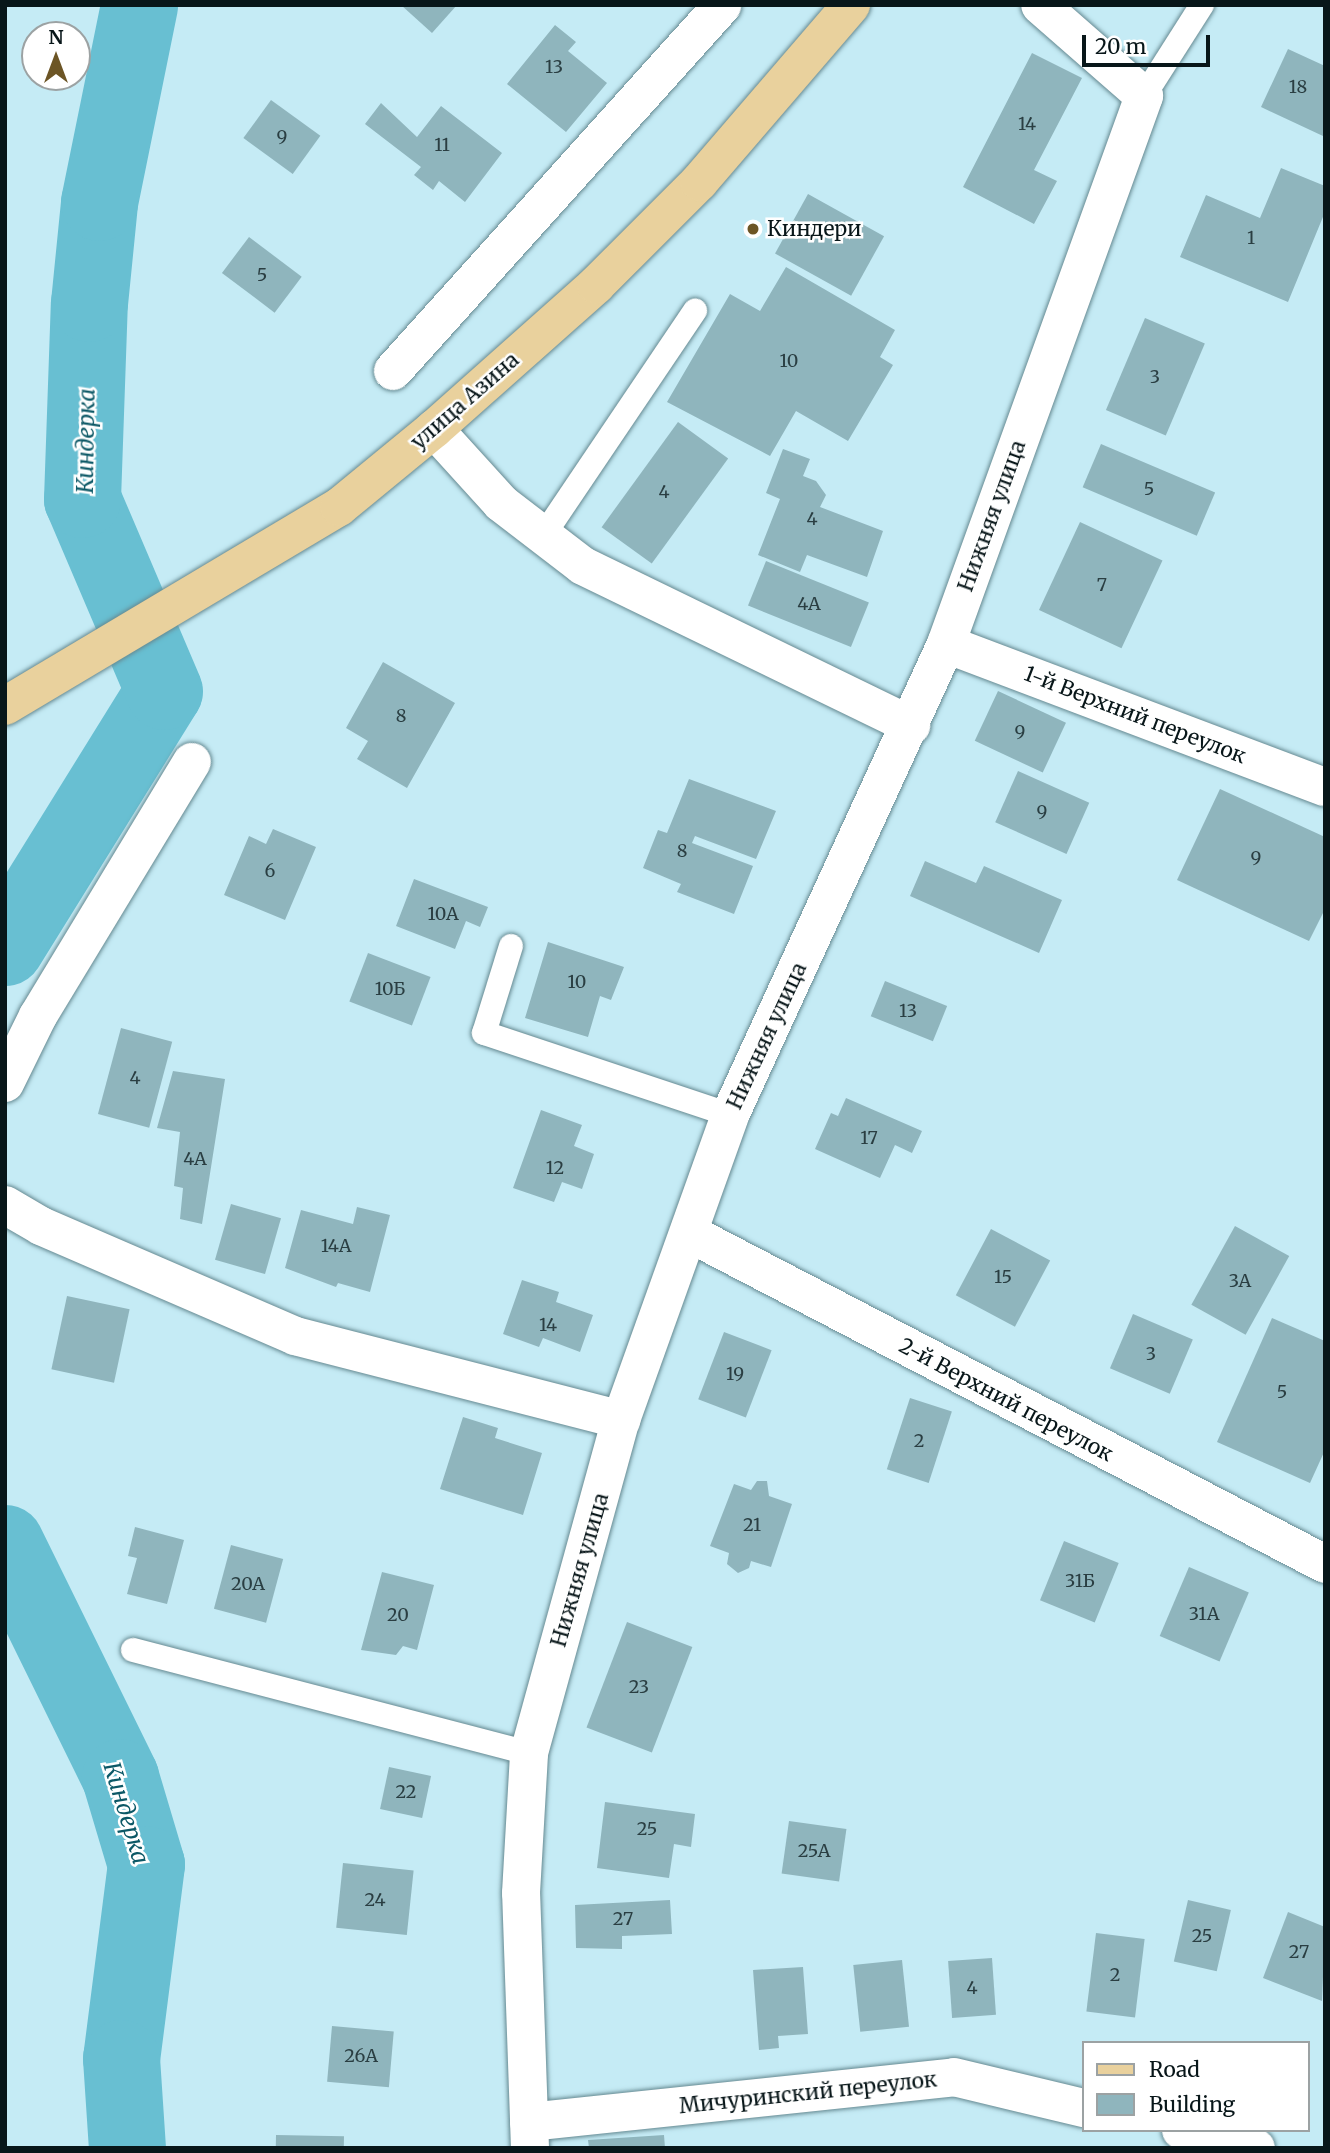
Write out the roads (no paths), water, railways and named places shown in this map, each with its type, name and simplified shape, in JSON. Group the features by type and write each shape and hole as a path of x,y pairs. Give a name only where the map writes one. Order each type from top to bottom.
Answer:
{"main road":[{"name":"улица Азина","path":"8,705 339,507 434,429 596,285 682,199 851,5"}],"street":[{"path":"393,371 722,5"},
{"path":"1040,5 1144,96"},
{"name":"Нижняя улица","path":"529,2135 521,1893 529,1753 621,1420 730,1115 946,644 1144,96"},
{"path":"434,429 501,503 583,566 911,725"},
{"name":"1-й Верхний переулок","path":"946,644 1325,787"},
{"path":"5,1083 38,1016 192,762"},
{"path":"5,1205 41,1226 295,1336 621,1420"},
{"name":"2-й Верхний переулок","path":"689,1233 1325,1564"},
{"name":"Мичуринский переулок","path":"529,2135 954,2077 1082,2108"},
{"path":"1189,2132 1256,2148"}],"lane":[{"path":"1144,96 1202,5"},
{"path":"543,536 695,311"},
{"path":"511,946 484,1032 730,1115"},
{"path":"133,1650 529,1753"}],"waterway":[{"name":"Киндерка","path":"5,947 164,691 82,499 89,303 99,202 139,5"},
{"name":"Киндерка","path":"5,1543 120,1777 146,1864 121,2058 127,2148"}],"place":[{"name":"Киндери","path":"753,229"}]}
